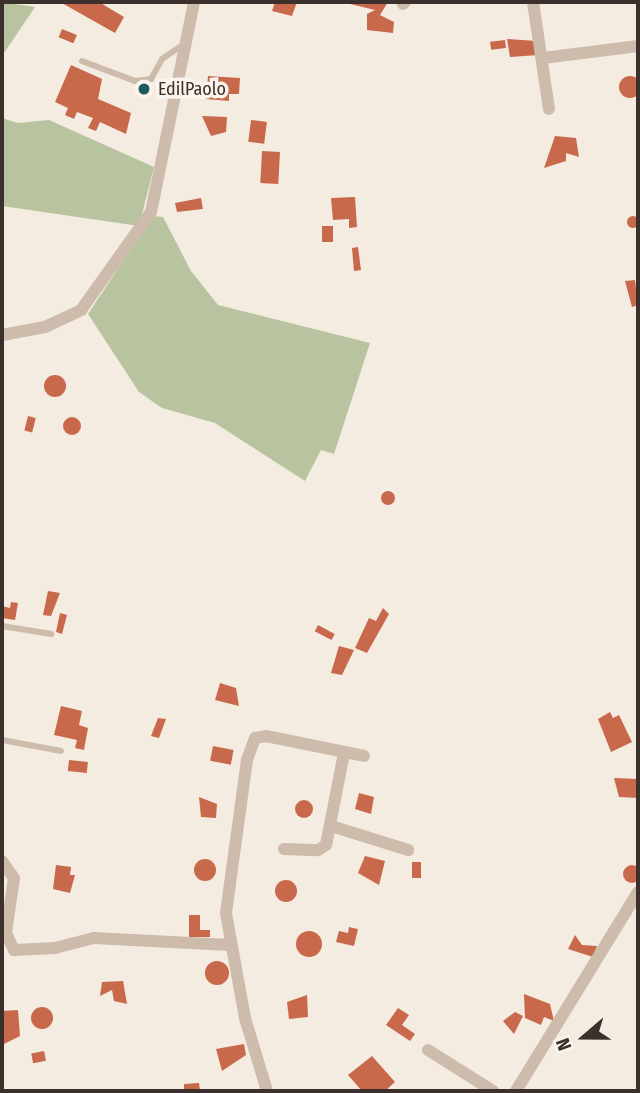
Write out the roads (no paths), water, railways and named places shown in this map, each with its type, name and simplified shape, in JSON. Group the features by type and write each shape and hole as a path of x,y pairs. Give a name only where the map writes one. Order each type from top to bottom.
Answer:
{"street":[{"path":"2,335 45,327 81,310 151,212 188,42 194,2"},
{"path":"533,2 549,109"},
{"path":"543,58 638,46"},
{"path":"267,1091 229,945 226,914 255,738 364,757"},
{"path":"284,849 318,850 326,845 344,753"},
{"path":"331,826 408,850"},
{"path":"2,861 13,873 15,886 4,944 20,952 94,938 229,945"},
{"path":"516,1091 638,892"},
{"path":"428,1050 493,1091"}],"lane":[{"path":"82,61 135,81 151,79 162,59 188,42"},
{"path":"2,626 51,634"},
{"path":"2,740 61,751"}],"place":[{"name":"EdilPaolo","path":"144,89"}]}
